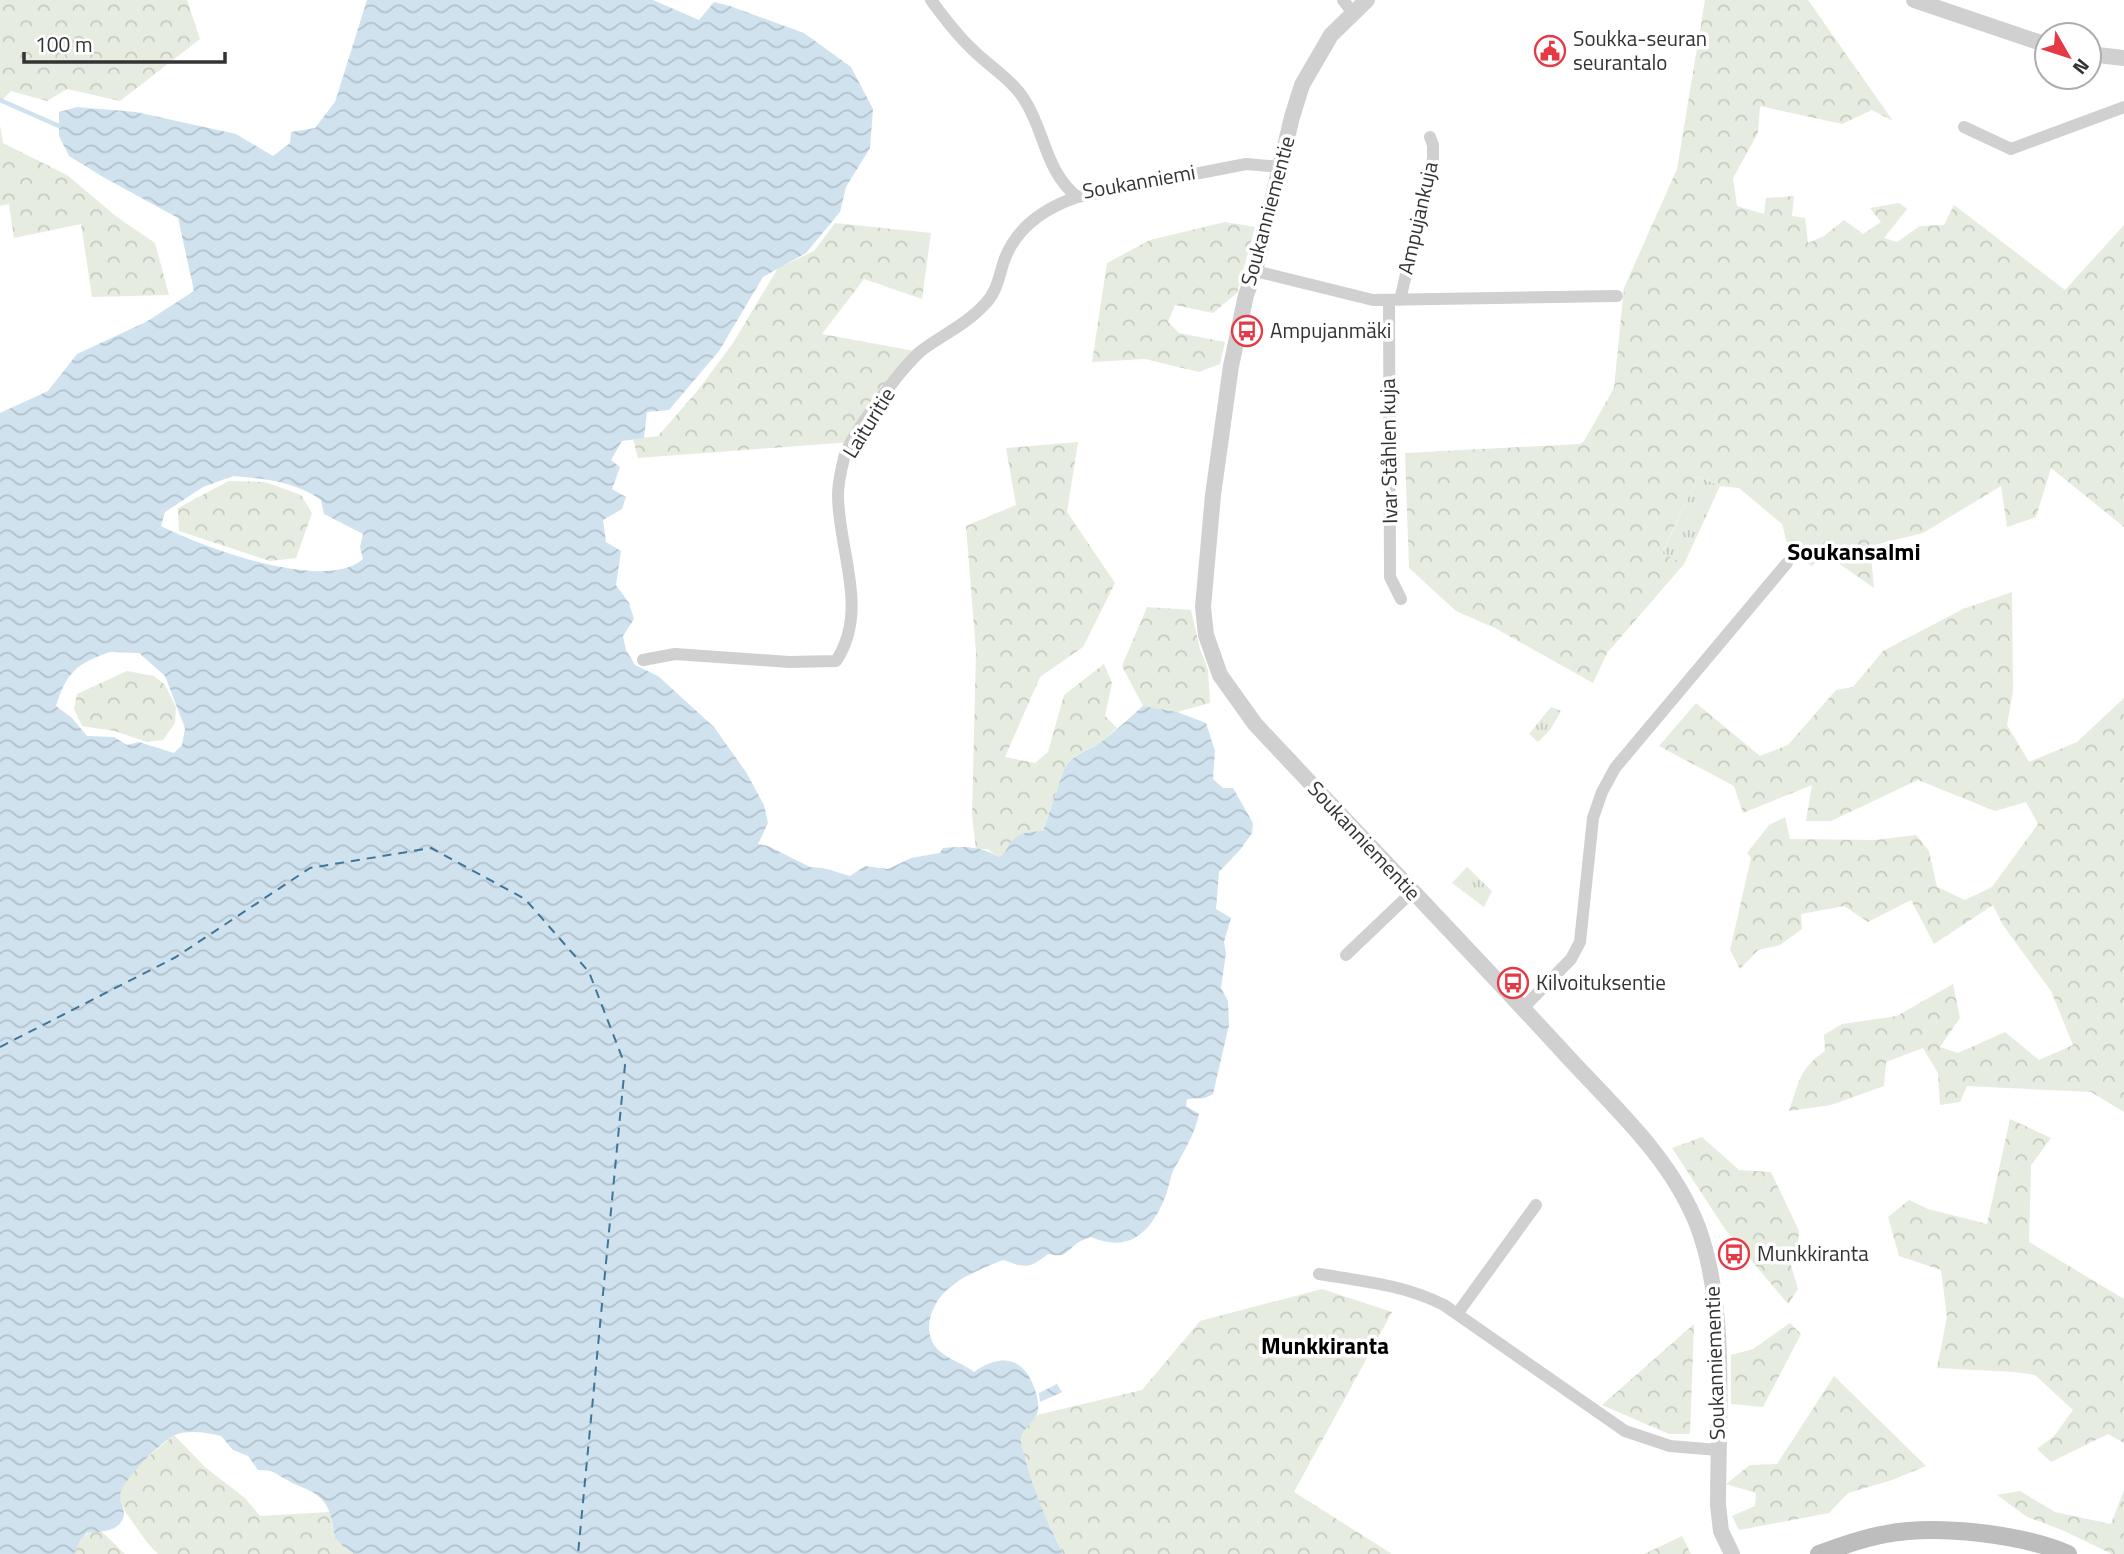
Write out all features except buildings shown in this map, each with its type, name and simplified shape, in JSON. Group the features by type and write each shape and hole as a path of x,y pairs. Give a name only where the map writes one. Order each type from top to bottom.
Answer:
{"main road":[{"path":"1819,1554 1862,1539 1907,1531 1965,1533 2025,1541 2049,1546 2068,1554"}],"street":[{"name":"Soukanniemi","path":"931,0 958,34 1023,98 1041,133 1046,154 1066,187 1077,197 1246,164 1280,167"},
{"name":"Soukanniementie","path":"1367,0 1348,6 1302,85 1255,271 1246,296 1231,366 1213,495 1203,607 1206,635 1220,675 1255,724 1523,1007 1662,1161 1697,1225 1712,1281 1718,1343 1718,1505 1721,1531 1732,1554"},
{"path":"1914,0 2033,40"},
{"path":"2103,56 2124,58"},
{"path":"1964,127 2011,149 2124,107"},
{"name":"Ampujankuja","path":"1394,300 1433,159 1430,137"},
{"name":"Laituritie","path":"643,660 675,654 789,662 836,661 848,637 853,594 838,494 844,455 862,426 912,360 974,315 987,302 996,288 1006,257 1024,229 1037,216 1077,197"},
{"path":"1255,271 1362,298 1394,300 1617,296"},
{"name":"Ivar Ståhlen kuja","path":"1394,300 1390,577 1401,599"},
{"path":"1523,1007 1571,959 1580,942 1593,818 1602,792 1615,768 1787,563"},
{"path":"1346,955 1412,892"},
{"path":"1457,1314 1536,1205"},
{"path":"1319,1273 1409,1290 1428,1297 1457,1314 1625,1431 1670,1446 1718,1450"}],"green space":[{"path":"0,0 187,0 200,39 120,101 67,89 47,101 11,91 0,102"},
{"path":"1705,0 1808,0 1893,121 1872,110 1842,124 1760,106 1758,133 1733,178 1737,206 1764,214 1766,198 1794,196 1792,216 1805,218 1808,243 1824,236 1844,220 1863,234 1881,222 1870,208 1899,203 1907,209 1884,238 1897,242 1920,226 1944,225 1954,205 2065,290 2124,225 2124,527 2051,468 2036,517 2007,527 2001,486 1923,533 1870,546 1874,588 1824,553 1812,566 1800,558 1794,546 1787,543 1782,524 1739,488 1720,486 1698,476 1662,553 1684,564 1607,653 1593,683 1495,628 1456,611 1409,568 1405,453 1580,444 1584,441 1614,388 1624,288 1677,169"},
{"path":"0,125 3,143 67,175 117,217 155,243 169,295 92,297 81,224 14,238 9,204 0,206"},
{"path":"1225,222 1255,227 1237,293 1213,313 1175,305 1168,322 1179,333 1225,342 1220,364 1199,372 1145,359 1092,362 1107,263 1150,240"},
{"path":"835,223 931,233 922,299 864,279 822,334 920,352 851,442 638,458 633,439 658,436 699,389 733,343 778,268 814,251"},
{"path":"1078,442 1067,512 1115,583 1083,647 1040,677 1005,757 1035,763 1048,752 1064,695 1104,664 1112,683 1105,716 1117,728 1103,741 1068,763 1043,831 1010,843 1006,853 999,857 987,849 976,849 972,816 976,652 966,526 1016,505 1006,448"},
{"path":"1698,476 1720,486 1684,564 1662,554"},
{"path":"229,481 265,482 301,495 312,513 296,558 270,561 179,531 178,508"},
{"path":"2012,592 2013,691 2007,725 2029,762 2077,742 2124,698 2124,1112 2091,1092 1967,1086 1960,1102 1940,1105 1938,1073 1923,1048 1886,1062 1884,1086 1831,1105 1789,1111 1805,1070 1825,1051 1824,1035 1842,1024 1897,1016 1953,984 1960,1018 1940,1047 1958,1053 2005,1032 2039,1060 2073,1045 2051,991 2003,925 1993,905 1934,944 1911,900 1868,922 1844,906 1801,914 1802,929 1780,945 1758,950 1740,969 1730,950 1751,858 1747,853 1769,825 1785,817 1790,839 1875,840 1916,835 1929,851 1937,887 1965,900 1992,887 2038,824 2026,802 1995,811 1918,780 1831,821 1806,821 1812,785 1743,813 1734,786 1659,746 1696,703 1760,756 1788,745 1836,690 1853,687 1883,651 1963,609"},
{"path":"1147,607 1191,610 1208,670 1210,703 1177,712 1143,706 1122,666"},
{"path":"127,671 154,676 165,685 176,707 175,723 163,740 147,742 115,731 82,726 74,709 77,694"},
{"path":"1551,707 1561,711 1550,730 1538,742 1529,734"},
{"path":"1467,867 1492,891 1484,907 1452,883"},
{"path":"2010,1119 2051,1138 2031,1165 2029,1242 2124,1299 2124,1443 2108,1434 2051,1462 2037,1449 2055,1435 2073,1410 2035,1375 1937,1368 1947,1317 1941,1270 1899,1256 1888,1217 1909,1200 1928,1209 1987,1224"},
{"path":"1702,1137 1739,1170 1771,1172 1799,1231 1797,1254 1790,1262 1798,1289 1788,1304 1725,1229 1672,1148"},
{"path":"1322,1289 1392,1312 1294,1492 1392,1554 1063,1554 1031,1484 1023,1455 1023,1434 1034,1418 1037,1415 1142,1390 1200,1321"},
{"path":"1790,1323 1801,1334 1763,1407 1731,1404 1731,1355 1753,1349"},
{"path":"1694,1324 1690,1434 1669,1434 1602,1405"},
{"path":"1834,1376 1926,1466 1892,1480 1848,1493 1829,1513 1739,1530 1732,1516 1755,1506 1756,1493 1726,1484 1750,1465 1777,1464"},
{"path":"174,1435 206,1468 245,1498 260,1516 330,1512 336,1538 356,1554 158,1554 125,1511 120,1496 134,1471"},
{"path":"2124,1490 2124,1554 2112,1554 2027,1517 1997,1495 2020,1491 2055,1512 2111,1524"},
{"path":"100,1530 125,1554 74,1554 83,1538"},
{"path":"1682,1536 1691,1554 1644,1554"}],"water":[{"path":"367,0 653,0 699,20 714,2 804,33 851,67 873,109 870,148 846,187 840,212 806,253 763,277 719,351 669,410 647,412 644,438 622,441 611,460 620,467 612,489 626,497 622,509 603,520 606,542 621,551 616,585 629,603 634,619 623,636 626,650 635,665 658,676 714,727 746,772 764,805 768,823 758,844 768,846 810,867 850,876 865,866 888,869 911,858 940,853 943,848 972,848 999,857 1017,837 1043,831 1068,763 1077,755 1099,744 1143,706 1177,712 1206,723 1215,751 1213,779 1223,788 1233,788 1253,823 1252,833 1219,872 1216,909 1231,918 1224,942 1226,953 1221,988 1228,1001 1229,1025 1213,1094 1205,1098 1187,1099 1186,1106 1199,1114 1195,1128 1173,1172 1160,1208 1138,1236 1117,1243 1091,1237 1078,1242 1063,1254 1048,1254 1027,1266 1003,1260 969,1275 949,1288 934,1307 929,1322 931,1339 938,1350 974,1372 992,1362 1009,1361 1024,1369 1029,1377 1037,1397 1038,1411 1023,1434 1021,1446 1046,1519 1063,1554 356,1554 339,1543 329,1510 316,1494 274,1472 258,1470 248,1456 233,1450 221,1436 191,1432 173,1436 142,1463 127,1481 120,1496 124,1515 118,1526 110,1530 87,1533 74,1554 0,1554 0,413 48,391 77,354 146,322 194,291 178,218 69,156 59,136 59,112 77,107 136,112 236,134 273,156 290,143 291,132 315,128 335,102","holes":["233,476 290,485 321,500 324,514 363,534 360,547 363,559 345,568 321,571 293,569 233,555 161,526 165,512 203,487","110,652 139,653 165,676 185,728 182,745 174,753 139,742 127,745 114,737 87,736 72,718 56,706 64,685 74,671 89,660"]},
{"path":"1057,1384 1062,1392 1040,1402 1039,1393"}],"waterway":[{"path":"0,100 59,126"}],"ferry route":[{"path":"0,1047 176,957 310,868 431,848 525,899 589,972 625,1065 578,1554"}],"place":[{"name":"Soukka-seuran seurantalo","path":"1550,51"},
{"name":"Ampujanmäki","path":"1247,331"},
{"name":"Kilvoituksentie","path":"1513,983"},
{"name":"Munkkiranta","path":"1734,1254"}],"district":[{"name":"Soukansalmi","path":"1854,552"},
{"name":"Munkkiranta","path":"1325,1346"}]}
